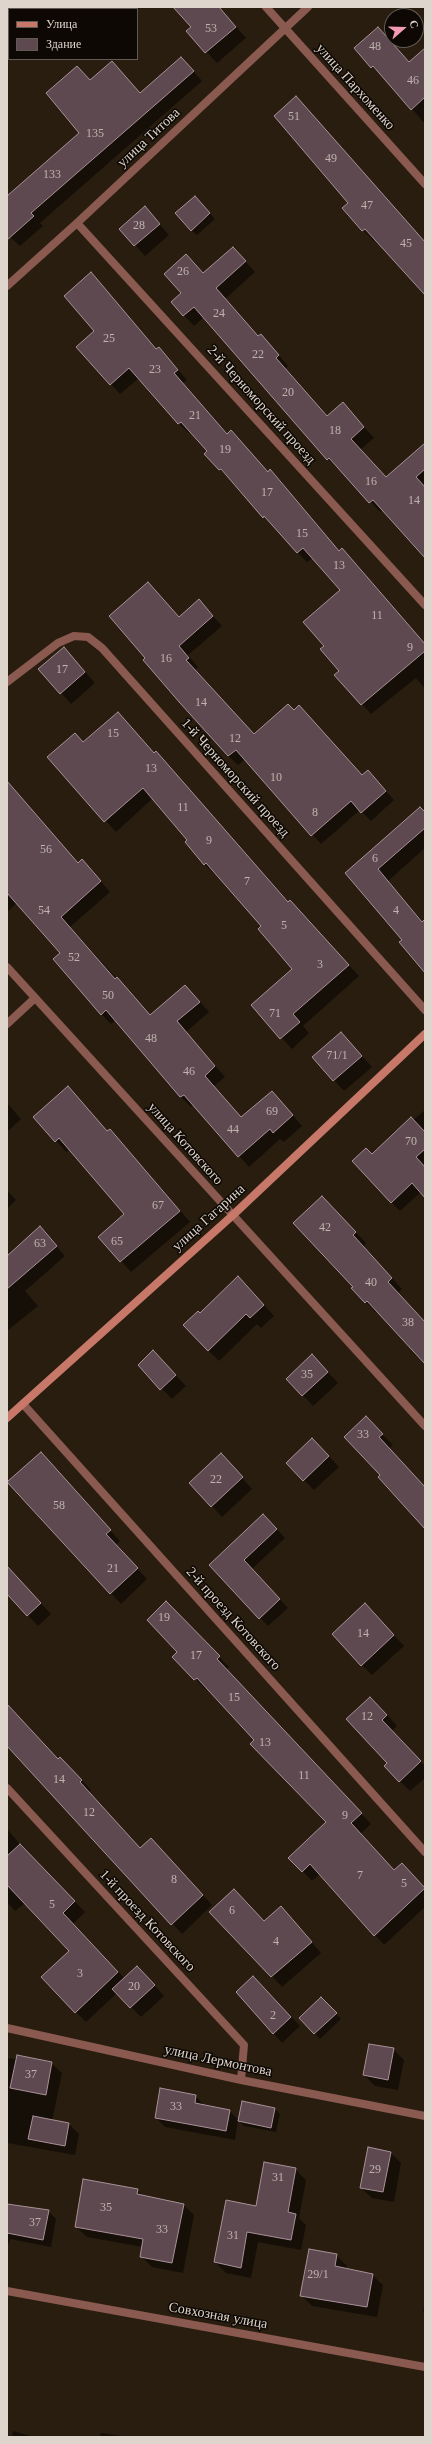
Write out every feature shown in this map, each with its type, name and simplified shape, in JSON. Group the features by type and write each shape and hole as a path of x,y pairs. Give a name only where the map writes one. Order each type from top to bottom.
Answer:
{"street":[{"name":"улица Пархоменко","path":"266,7 425,184"},
{"name":"улица Титова","path":"7,286 78,223 308,7"},
{"name":"2-й Черноморский проезд","path":"78,223 425,605"},
{"name":"1-й Черноморский проезд","path":"7,682 58,643 74,636 88,638 102,648 425,1010"},
{"name":"улица Котовского","path":"7,967 425,1426"},
{"path":"7,1024 34,998"},
{"name":"улица Гагарина","path":"7,1418 232,1215 425,1034"},
{"name":"2-й проезд Котовского","path":"23,1404 425,1852"},
{"name":"1-й проезд Котовского","path":"7,1788 244,2045 241,2080"},
{"name":"улица Лермонтова","path":"7,2028 241,2080 425,2116"},
{"name":"Совхозная улица","path":"7,2291 425,2367"}],"building":[{"path":"173,7 219,7 236,27 205,53 186,31 191,27"},
{"path":"378,27 384,34 384,48 397,48 409,62 425,48 425,97 411,110 373,66 371,68 354,48"},
{"path":"181,57 194,71 31,213 34,216 7,240 7,196 79,133 46,93 77,66 90,80 112,61 140,93"},
{"path":"296,96 425,242 425,295 365,229 362,231 342,208 348,203 274,116"},
{"path":"195,196 210,213 191,231 175,213"},
{"path":"145,206 160,224 134,246 119,229"},
{"path":"233,247 246,261 216,288 258,336 261,334 279,355 276,358 327,416 343,402 364,427 351,439 386,477 425,443 425,469 416,477 425,487 425,558 373,500 369,503 329,458 327,460 194,307 183,316 171,302 181,293 164,274 186,254 203,273"},
{"path":"91,272 156,349 159,347 178,370 174,373 227,434 231,430 268,472 270,469 339,551 342,548 425,644 425,651 361,705 334,675 339,671 320,649 324,646 303,622 340,590 303,548 297,553 264,516 263,518 221,469 219,470 204,454 207,451 181,422 178,424 129,368 110,385 76,347 94,331 64,296"},
{"path":"148,582 179,617 199,599 213,616 179,646 189,658 186,660 254,734 288,704 294,710 299,705 362,775 368,770 386,791 361,813 351,801 311,836 236,750 228,756 143,660 145,658 109,616"},
{"path":"64,647 85,672 60,694 38,669"},
{"path":"118,712 154,753 156,751 288,902 290,900 349,965 293,1014 300,1022 280,1039 251,1005 292,969 258,929 261,926 206,863 204,865 185,842 187,840 143,788 104,822 47,757 75,733 83,742"},
{"path":"7,781 78,863 82,859 101,881 61,917 115,979 117,977 150,1015 185,985 200,1002 177,1021 215,1066 205,1076 241,1117 272,1091 293,1115 273,1133 270,1129 238,1157 184,1095 180,1097 106,1010 101,1015 53,959 60,953 7,893"},
{"path":"420,807 425,812 425,828 378,869 422,922 425,919 425,973 399,942 402,940 345,873"},
{"path":"341,1032 362,1056 333,1081 312,1057"},
{"path":"68,1086 107,1131 110,1129 180,1211 120,1262 98,1237 124,1214 59,1138 55,1142 33,1117"},
{"path":"411,1117 425,1132 425,1149 416,1157 425,1167 425,1198 412,1183 391,1203 352,1161 366,1148 372,1154"},
{"path":"322,1196 356,1232 353,1235 392,1278 388,1282 425,1322 425,1364 367,1301 365,1303 351,1288 353,1287 293,1223"},
{"path":"40,1226 57,1246 7,1289 7,1256"},
{"path":"238,1276 264,1305 250,1318 246,1314 208,1351 183,1325 198,1311 200,1313"},
{"path":"153,1350 176,1375 160,1390 138,1365"},
{"path":"312,1354 328,1372 302,1396 286,1379"},
{"path":"366,1416 383,1434 379,1437 425,1487 425,1529 378,1477 380,1475 344,1437"},
{"path":"312,1438 329,1456 303,1481 286,1463"},
{"path":"41,1452 111,1530 106,1534 138,1568 110,1594 7,1482"},
{"path":"221,1453 243,1477 211,1507 189,1483"},
{"path":"263,1514 277,1529 244,1560 280,1599 259,1619 209,1565"},
{"path":"7,1566 41,1603 27,1616 7,1594"},
{"path":"166,1601 220,1656 217,1659 362,1813 351,1823 394,1870 402,1863 425,1888 374,1936 310,1864 302,1872 288,1858 326,1822 250,1744 254,1740 197,1678 194,1680 172,1657 177,1652 147,1620"},
{"path":"365,1603 394,1635 361,1666 332,1634"},
{"path":"370,1697 387,1715 382,1720 421,1761 399,1782 384,1766 387,1763 346,1719"},
{"path":"7,1704 58,1759 60,1757 82,1780 80,1782 140,1848 151,1838 203,1895 171,1925 7,1746"},
{"path":"20,1844 75,1901 63,1913 118,1972 75,2013 41,1977 69,1951 7,1885 7,1856"},
{"path":"234,1889 264,1921 281,1906 312,1942 271,1977 209,1912"},
{"path":"137,1966 155,1985 130,2008 112,1989"},
{"path":"253,1976 291,2017 273,2034 236,1992"},
{"path":"321,1997 337,2013 314,2034 299,2018"},
{"path":"369,2044 394,2048 388,2080 363,2075"},
{"path":"17,2055 52,2062 46,2095 10,2088"},
{"path":"160,2088 196,2095 195,2103 230,2110 226,2131 155,2118"},
{"path":"242,2101 275,2108 271,2128 238,2121"},
{"path":"33,2116 69,2123 65,2146 28,2139"},
{"path":"368,2147 391,2152 383,2192 360,2188"},
{"path":"264,2162 296,2168 288,2212 296,2214 291,2240 247,2232 241,2268 214,2262 226,2200 256,2206"},
{"path":"83,2179 138,2189 137,2194 184,2204 172,2263 140,2257 143,2239 75,2227"},
{"path":"7,2204 49,2210 43,2240 7,2233"},
{"path":"309,2249 337,2254 335,2266 373,2274 367,2307 300,2296"}]}
